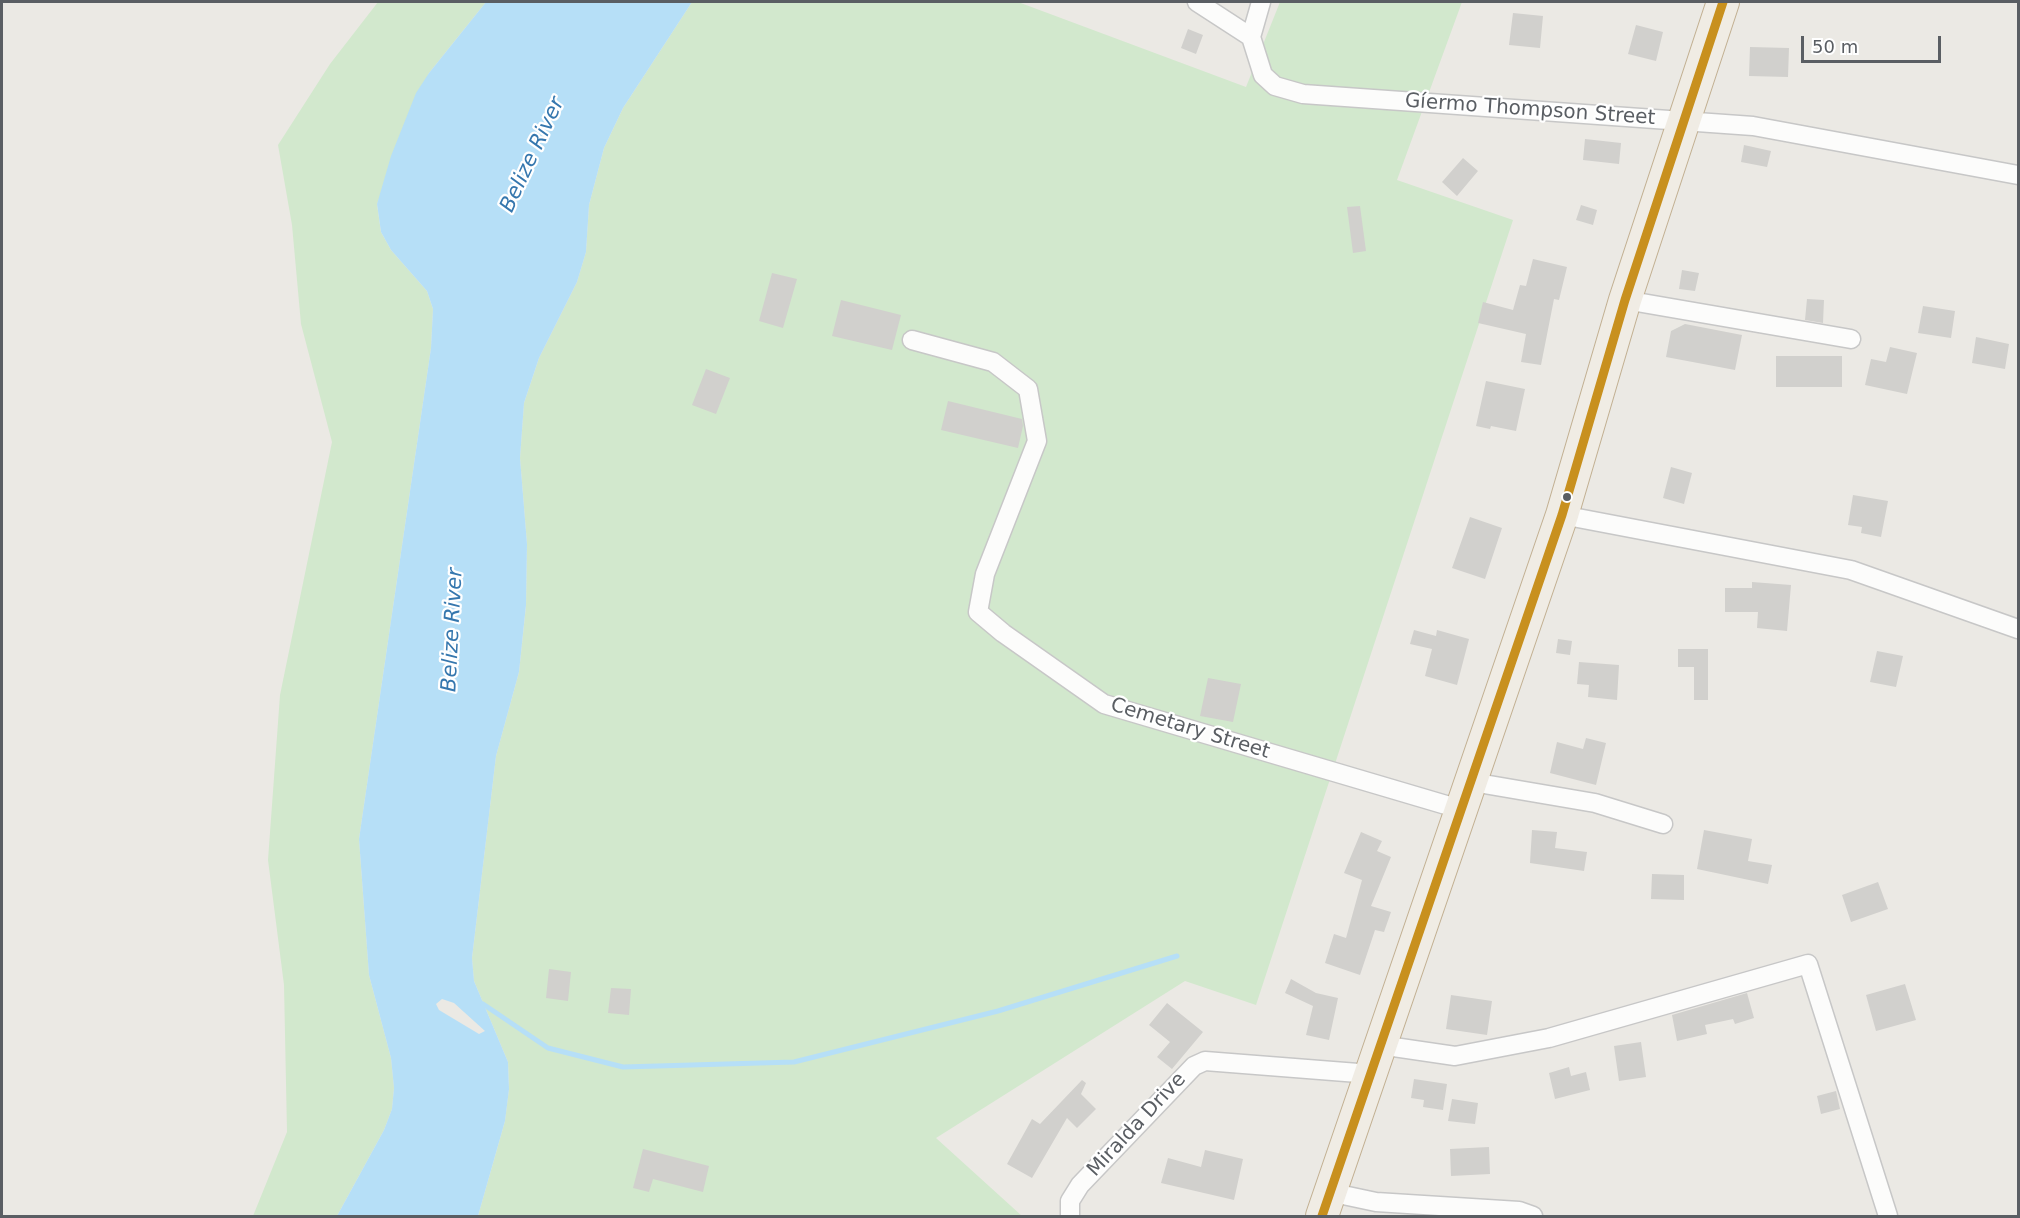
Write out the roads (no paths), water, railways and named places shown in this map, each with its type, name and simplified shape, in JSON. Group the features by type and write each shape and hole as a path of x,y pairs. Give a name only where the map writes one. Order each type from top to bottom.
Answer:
{"highway":[{"path":"1324,1209 1562,516 1625,300 1723,2"}],"street":[{"path":"1197,2 1251,36 1261,2"},
{"name":"Gíermo Thompson Street","path":"1251,36 1263,75 1275,86 1303,94 1753,126 2019,175"},
{"path":"1625,300 1851,339"},
{"name":"Cemetary Street","path":"912,340 993,362 1028,388 1037,441 985,574 978,612 1002,633 1104,704 1467,796"},
{"path":"1562,516 1851,570 2019,629"},
{"path":"1467,796 1595,803 1663,824"},
{"name":"Miralda Drive","path":"1070,1216 1070,1201 1080,1185 1194,1065 1205,1061 1376,1060 1455,1056 1549,1038 1808,964 1888,1216"},
{"path":"1324,1209 1376,1202 1520,1211 1533,1216"}],"water":[{"name":"Belize River","path":"486,2 692,2 623,108 604,148 589,205 586,252 577,282 539,358 524,403 520,458 527,544 526,605 519,672 496,756 472,958 474,981 508,1062 509,1089 505,1121 478,1216 337,1216 384,1130 392,1109 394,1088 391,1058 369,975 359,839 431,348 433,309 427,291 391,250 381,232 377,204 391,156 416,93 429,73","holes":["442,999 454,1003 485,1031 479,1034 439,1010 436,1004"]}],"waterway":[{"path":"483,1004 548,1048 623,1067 794,1062 998,1011 1177,956"}]}
